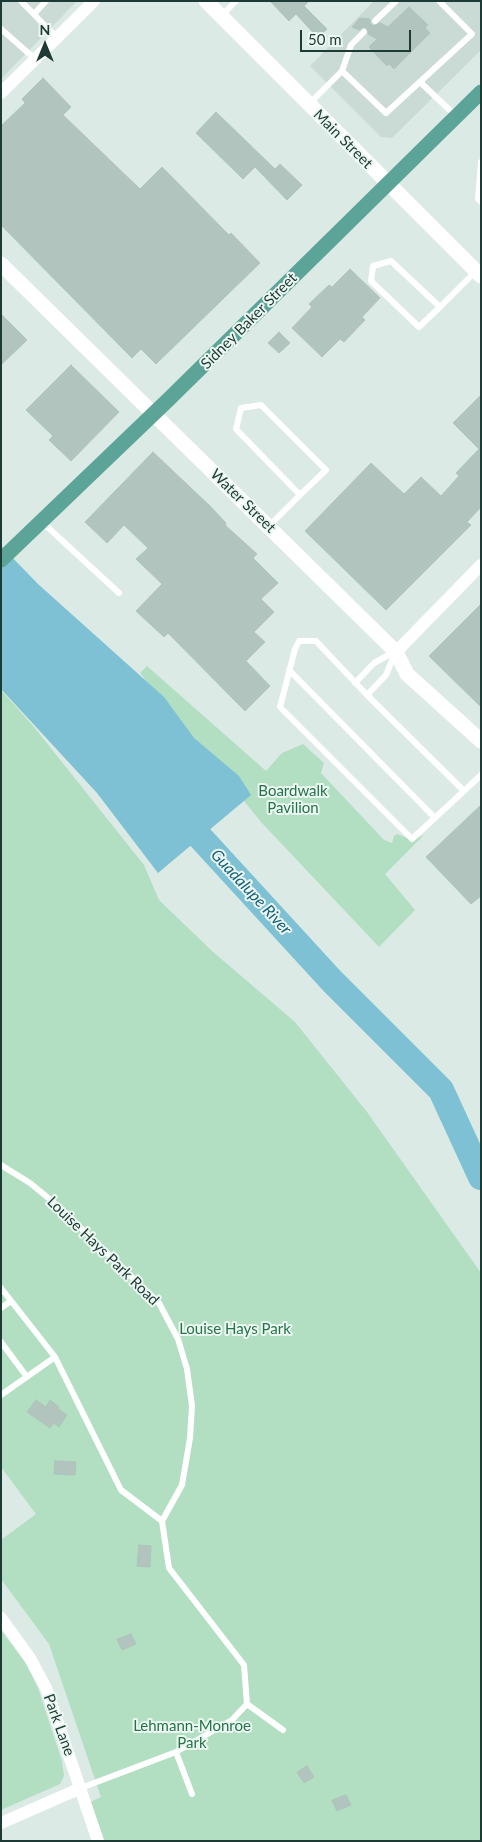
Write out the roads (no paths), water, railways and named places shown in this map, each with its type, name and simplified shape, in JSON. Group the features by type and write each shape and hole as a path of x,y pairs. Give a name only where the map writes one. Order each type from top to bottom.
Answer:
{"main road":[{"name":"Sidney Baker Street","path":"1,560 154,414 481,92"}],"street":[{"path":"3,88 35,60 94,1"},
{"name":"Main Street","path":"206,1 478,274"},
{"name":"Water Street","path":"1,264 396,652 407,674 481,740"},
{"path":"396,652 481,565"},
{"name":"Park Lane","path":"1,1618 30,1658 46,1688 98,1841"},
{"path":"1,1822 81,1788"}],"lane":[{"path":"21,1 57,38"},
{"path":"34,14 46,1"},
{"path":"221,16 236,1"},
{"path":"375,21 396,1"},
{"path":"342,71 386,113 472,34 439,1"},
{"path":"1,29 35,60"},
{"path":"309,104 342,71 351,46 364,32"},
{"path":"420,82 456,116"},
{"path":"481,162 478,199 481,202"},
{"path":"440,307 391,261 373,266 371,281 419,328 478,274"},
{"path":"268,527 326,470 261,404 241,408 236,429 300,495"},
{"path":"41,521 119,592"},
{"path":"464,790 355,683 316,641 300,641 295,650 280,707 412,839 481,775"},
{"path":"355,683 374,663 396,652"},
{"path":"367,695 386,675 396,652"},
{"path":"290,670 435,818"},
{"name":"Louise Hays Park Road","path":"1,1165 30,1183 58,1206 159,1302 178,1339 187,1368 192,1406 190,1438 182,1485 162,1521"},
{"path":"1,1288 55,1358 121,1490 162,1521 169,1568 244,1665 247,1704 232,1720 176,1752 81,1788"},
{"path":"1,1308 12,1301"},
{"path":"1,1342 27,1377"},
{"path":"1,1395 55,1358"},
{"path":"247,1704 283,1730"},
{"path":"176,1752 192,1794"}],"water":[{"path":"1,546 38,584 164,697 194,738 239,776 251,795 158,873 97,793 1,689"}],"waterway":[{"name":"Guadalupe River","path":"177,812 332,981 441,1090 481,1177"}],"park label":[{"name":"Boardwalk Pavilion","path":"293,800"},
{"name":"Louise Hays Park","path":"235,1329"},
{"name":"Lehmann-Monroe Park","path":"192,1734"}]}
